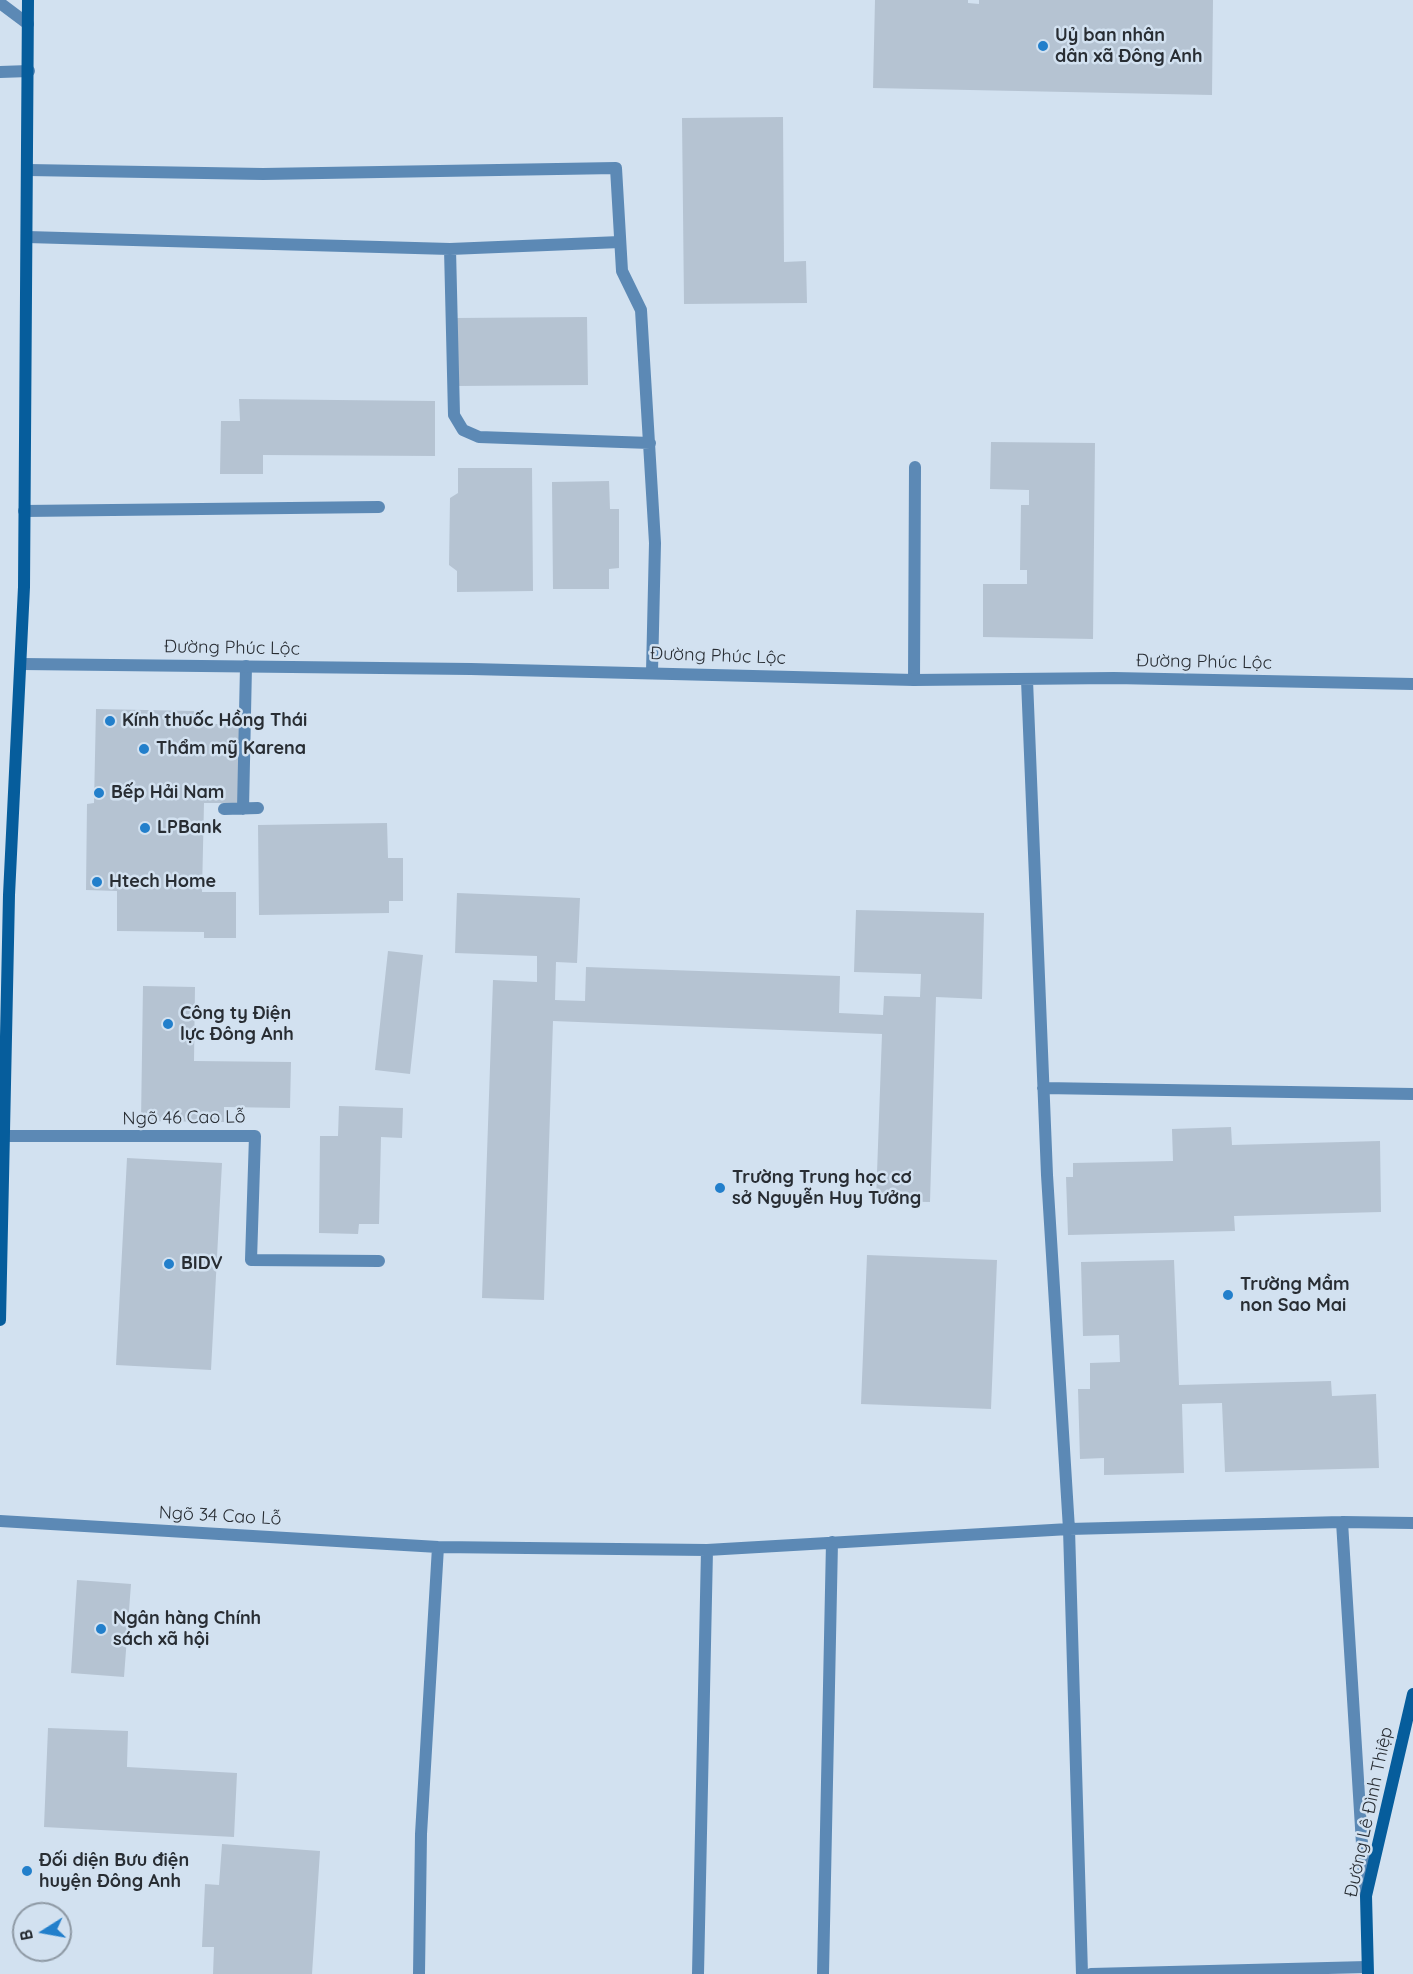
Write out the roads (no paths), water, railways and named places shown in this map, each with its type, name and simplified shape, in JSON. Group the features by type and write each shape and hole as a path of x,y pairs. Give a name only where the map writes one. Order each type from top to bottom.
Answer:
{"main road":[{"path":"0,1320 5,1136 5,894 22,664 28,0"},
{"name":"Đường Lê Đình Thiệp","path":"1368,1970 1366,1896 1413,1694"}],"street":[{"path":"0,3 28,24"},
{"path":"0,72 29,71"},
{"path":"28,170 263,174 616,168 622,271 641,310 655,543 652,672"},
{"path":"27,237 450,249 620,242"},
{"path":"450,249 454,415 463,430 479,437 650,443"},
{"path":"914,680 915,467"},
{"path":"24,511 378,507"},
{"name":"Đường Phúc Lộc","path":"22,664 652,672 914,680 1114,678 1413,684"},
{"path":"243,809 246,666"},
{"path":"1027,680 1043,1088 1069,1529 1082,1974"},
{"path":"224,810 258,808"},
{"path":"1043,1088 1413,1094"},
{"name":"Ngõ 46 Cao Lỗ","path":"5,1136 255,1136 251,1260 379,1261"},
{"name":"Ngõ 34 Cao Lỗ","path":"0,1521 438,1547 707,1551 1069,1529 1342,1522 1413,1523"},
{"path":"1342,1522 1366,1896"},
{"path":"823,1974 832,1542"},
{"path":"419,1974 422,1834 438,1547"},
{"path":"698,1974 707,1551"},
{"path":"1091,1974 1368,1970"}],"place":[{"name":"Uỷ ban nhân dân xã Đông Anh","path":"1043,46"},
{"name":"Kính thuốc Hồng Thái","path":"110,721"},
{"name":"Thẩm mỹ Karena","path":"144,749"},
{"name":"Bếp Hải Nam","path":"99,793"},
{"name":"LPBank","path":"145,828"},
{"name":"Htech Home","path":"97,882"},
{"name":"Công ty Điện lực Đông Anh","path":"168,1024"},
{"name":"Trường Trung học cơ sở Nguyễn Huy Tưởng","path":"720,1188"},
{"name":"BIDV","path":"169,1264"},
{"name":"Trường Mầm non Sao Mai","path":"1228,1295"},
{"name":"Ngân hàng Chính sách xã hội","path":"101,1629"},
{"name":"Đối diện Bưu điện huyện Đông Anh","path":"27,1871"}]}
